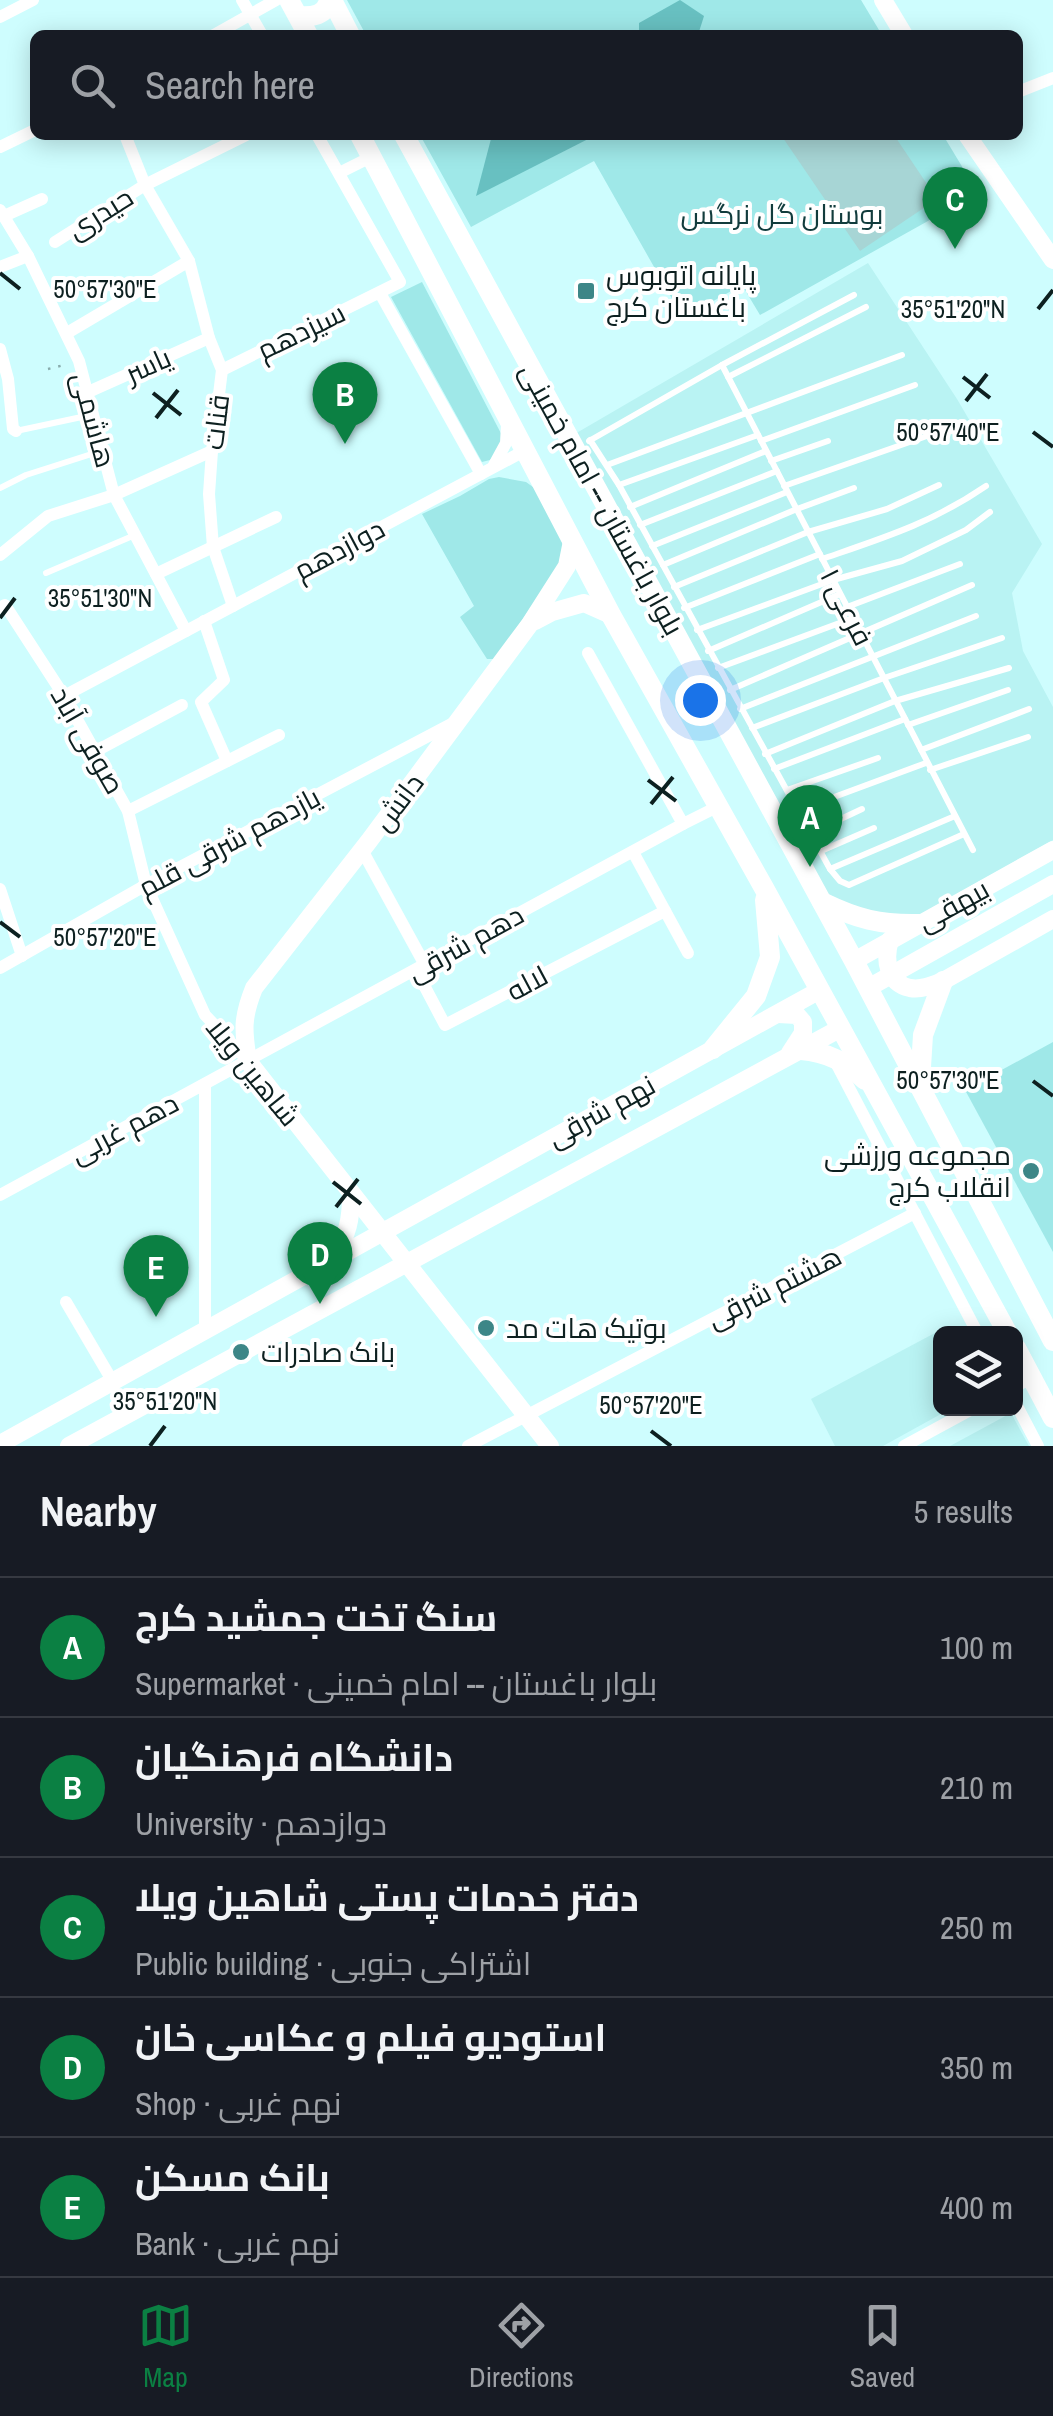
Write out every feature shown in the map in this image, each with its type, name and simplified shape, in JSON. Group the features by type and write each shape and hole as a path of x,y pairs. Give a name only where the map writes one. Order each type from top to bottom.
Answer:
{"main road":[{"path":"298,17 316,16 330,0"},
{"path":"330,0 342,30"},
{"name":"بلوار باغستان -- امام خمینی","path":"363,140 611,615 1004,1326"},
{"name":"بلوار باغستان -- امام خمینی","path":"407,140 582,444 1053,1341"},
{"path":"713,1049 756,996 770,956 764,888"},
{"path":"822,902 874,922 919,924"},
{"path":"920,1085 923,1035 943,981"},
{"path":"794,1054 814,1051 834,1058 855,1071 876,1092"},
{"path":"961,1244 974,1246 985,1242 992,1224"},
{"path":"974,1271 992,1254 1010,1256"},
{"path":"1024,1382 1053,1418"}],"street":[{"path":"0,18 33,0"},
{"path":"242,0 259,30"},
{"path":"223,30 276,0"},
{"path":"883,0 901,30"},
{"path":"1023,90 1053,78"},
{"path":"0,147 30,132"},
{"name":"قنات","path":"126,140 145,185 189,261 209,338 222,370 212,451 212,547 232,606"},
{"name":"حیدری","path":"55,242 145,185 236,140"},
{"path":"321,140 339,173 371,156"},
{"path":"970,140 1053,260"},
{"name":"سیزدهم","path":"222,370 400,282 339,173"},
{"path":"2,213 42,199"},
{"name":"هاشمی","path":"2,213 67,333 79,361 114,495 186,631"},
{"path":"0,267 28,256"},
{"path":"67,333 189,261"},
{"path":"380,293 487,471"},
{"name":"یاسر","path":"86,393 209,338"},
{"path":"0,349 5,396 16,431"},
{"path":"487,471 506,443 508,430 503,407"},
{"name":"دوازدهم","path":"64,696 526,450"},
{"path":"0,555 48,516 114,495 212,451"},
{"path":"487,471 517,466 527,470 545,488"},
{"path":"156,574 276,517"},
{"name":"دانش","path":"248,1061 245,1012 254,988 530,624 567,566 572,541"},
{"path":"530,624 552,612 584,603 611,615"},
{"name":"صوفی آباد","path":"3,606 64,696 128,811 146,885"},
{"path":"204,621 224,680 201,702 226,762"},
{"path":"588,653 683,824"},
{"path":"96,751 182,706"},
{"name":"یازدهم شرقی قلم","path":"0,968 146,885 460,720"},
{"path":"128,811 279,734"},
{"name":"دهم شرقی","path":"248,1061 717,807"},
{"path":"362,850 420,967"},
{"name":"بیهقی","path":"854,961 1053,850"},
{"path":"633,852 688,953"},
{"name":"بیهقی","path":"868,988 1053,884"},
{"name":"شاهین ویلا","path":"146,885 205,1015 248,1061 550,1446"},
{"path":"0,889 22,956"},
{"name":"لاله","path":"420,967 446,1026 665,911"},
{"path":"890,940 886,959 891,974 904,986 925,988 1053,918"},
{"name":"نهم شرقی","path":"2,1442 820,990"},
{"path":"776,1014 796,1015 803,1022 794,1054"},
{"name":"نهم شرقی","path":"69,1446 841,1028"},
{"path":"834,1058 974,1326"},
{"name":"دهم غربی","path":"0,1195 248,1061"},
{"path":"205,1084 205,1330"},
{"path":"331,1261 346,1238 351,1195"},
{"name":"هشتم شرقی","path":"468,1446 915,1214"},
{"path":"66,1302 113,1382"},
{"path":"904,1446 959,1416"},
{"path":"1022,1416 1038,1446"}],"lane":[{"path":"854,294 582,444 607,466 765,754 840,881 850,885 964,834"},
{"path":"728,376 866,308"},
{"path":"607,466 902,355"},
{"name":"۱ فرعی","path":"722,364 972,850"},
{"path":"618,486 915,385"},
{"path":"16,431 92,415"},
{"path":"652,546 786,489 944,430"},
{"path":"771,461 828,441"},
{"path":"0,488 26,475 102,450"},
{"path":"630,508 766,451"},
{"path":"640,525 777,471"},
{"path":"674,587 808,532 887,508 939,484"},
{"path":"684,608 821,557 901,533 931,520 986,486"},
{"path":"663,565 854,488"},
{"path":"697,630 929,550 990,512"},
{"path":"46,573 135,535"},
{"path":"847,607 960,564"},
{"path":"730,690 972,585"},
{"path":"708,651 840,594"},
{"path":"740,708 976,616"},
{"path":"718,668 853,618"},
{"path":"752,728 1002,638"},
{"path":"765,754 895,701 1009,668"},
{"path":"774,769 1008,690"},
{"path":"921,750 1029,709"},
{"path":"799,810 1028,736"},
{"path":"787,790 878,758"},
{"path":"811,833 862,809"},
{"path":"830,869 955,816"},
{"path":"820,851 874,828"}],"path":[{"path":"48,369 79,361"}],"shaded area":[{"path":"680,0 704,16 700,30 639,30 639,23"},
{"path":"491,140 586,140 476,196"},
{"path":"868,263 957,399 1042,544 1012,593 1023,651 1053,707 1053,840 918,916 875,917 829,900 573,435"},
{"path":"933,1334 933,1416 937,1416 883,1446 835,1446 811,1399"},
{"path":"1005,1416 1013,1416 1029,1446 950,1446"}],"green space":[{"path":"347,0 861,0 879,30 363,30"},
{"name":"بوستان گل نرگس","path":"423,140 946,140 978,193 760,315 742,285 683,318 594,161 471,227"},
{"path":"422,282 506,443 490,460 482,462 391,297"},
{"path":"499,477 526,482 540,492 564,544 559,567 495,659 487,659 460,617 474,606 422,514"},
{"name":"مجموعه ورزشی انقلاب کرج","path":"1053,1042 1053,1252 965,1090"}],"building":[{"path":"784,140 897,140 937,199 860,251"}],"place":[{"name":"دفتر خدمات پستی شاهین ویلا","path":"955,249"},
{"name":"پایانه اتوبوس باغستان کرج","path":"586,291"},
{"name":"دانشگاه فرهنگیان","path":"345,444"},
{"name":"سنگ تخت جمشید کرج","path":"810,867"},
{"name":"مجموعه ورزشی انقلاب کرج","path":"1031,1171"},
{"name":"استودیو فیلم و عکاسی خان","path":"320,1304"},
{"name":"بانک مسکن","path":"156,1317"},
{"name":"بوتیک هات مد","path":"486,1328"},
{"name":"بانک صادرات","path":"241,1352"}]}
